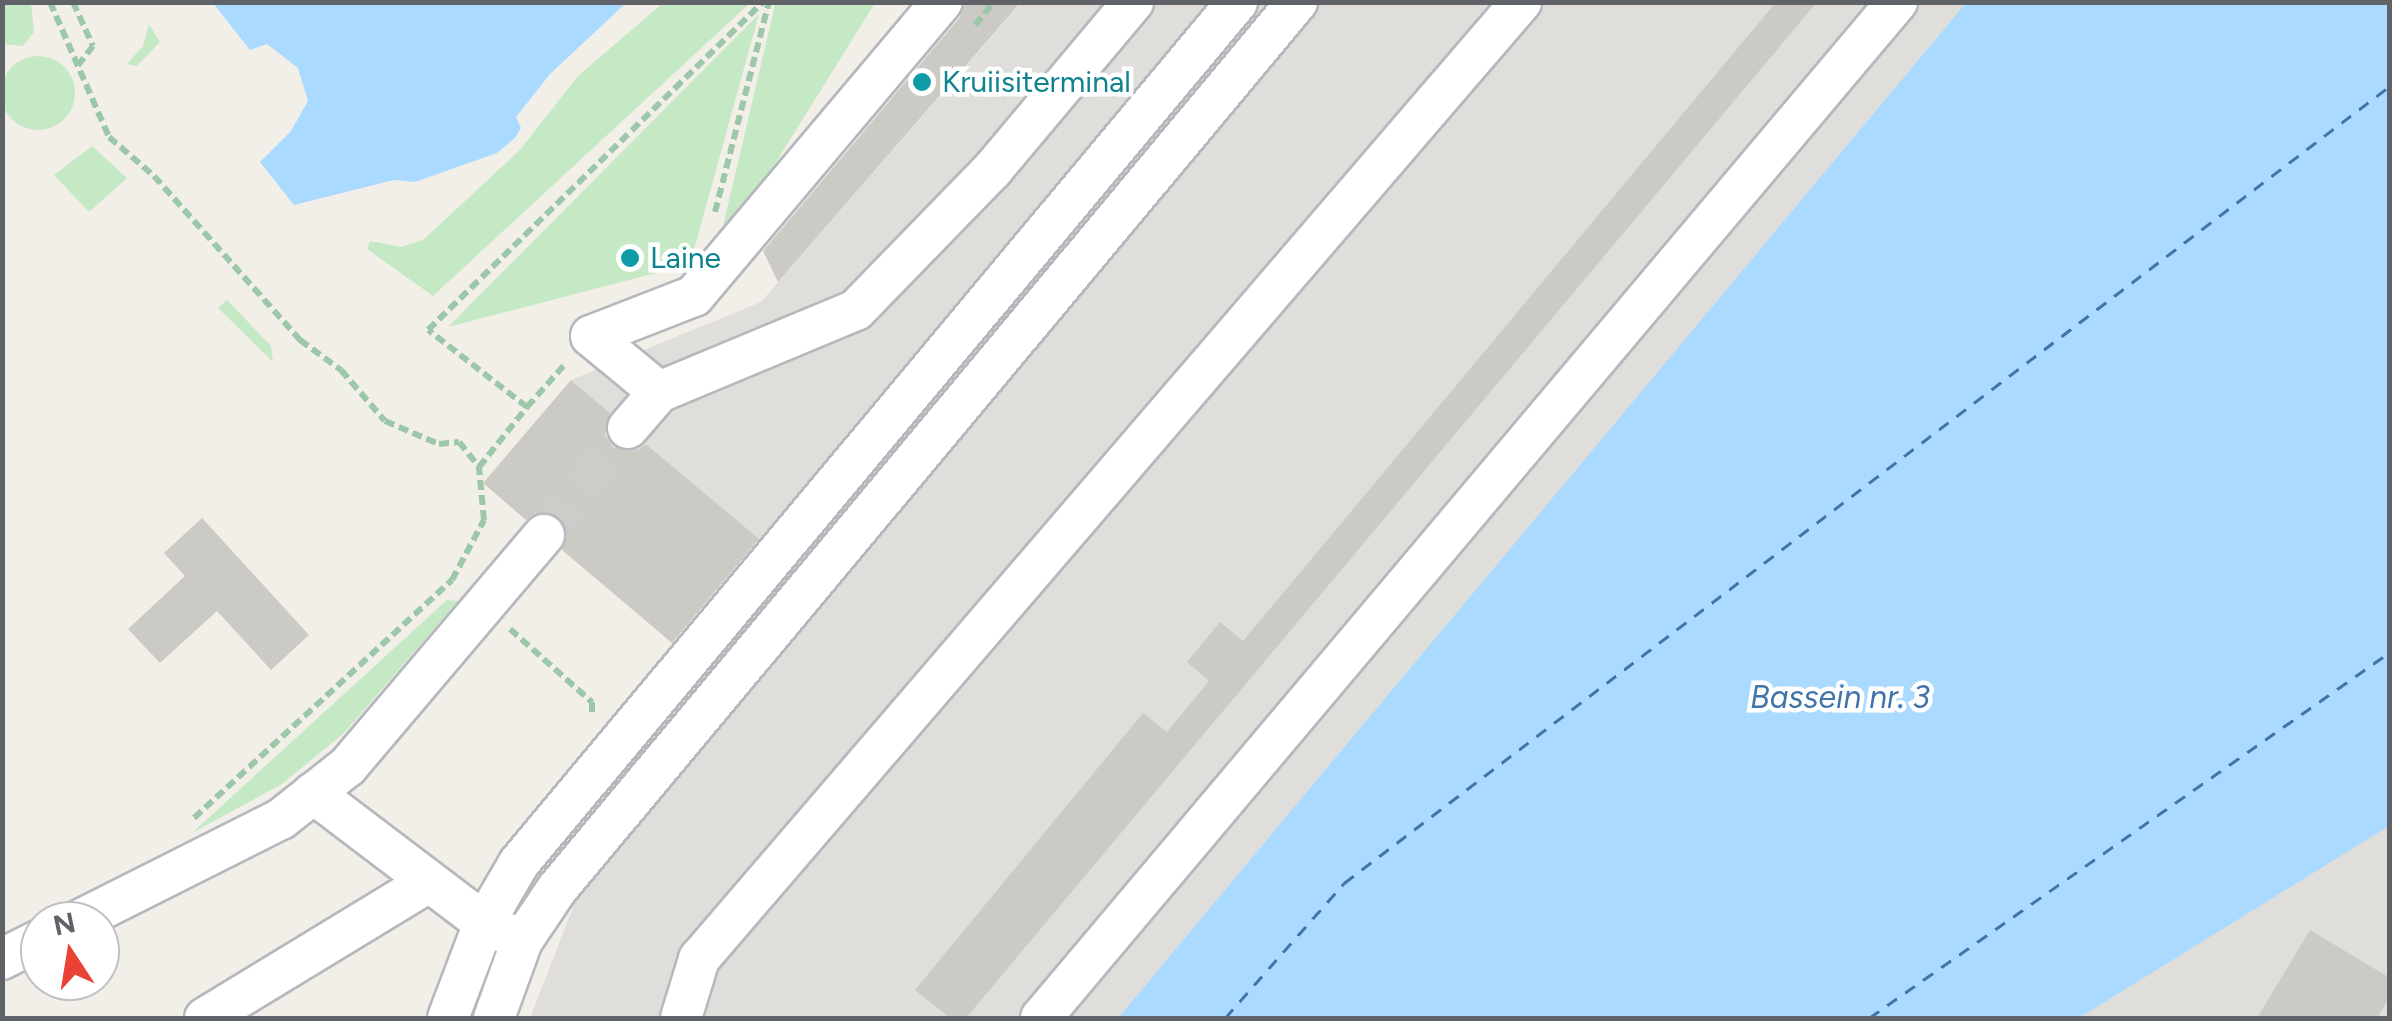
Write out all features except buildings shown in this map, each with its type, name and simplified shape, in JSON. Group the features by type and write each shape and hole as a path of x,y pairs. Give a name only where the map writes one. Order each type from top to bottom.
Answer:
{"lane":[{"path":"659,392 591,336 694,296 942,2"},
{"path":"628,428 659,392 856,310 993,169 1133,2"},
{"path":"448,1018 484,923 519,863 1237,2"},
{"path":"494,1018 522,941 557,889 1297,2"},
{"path":"681,1018 699,959 1521,2"},
{"path":"1041,1018 1898,2"},
{"path":"118,901 280,819 348,766 544,535"},
{"path":"313,793 484,923 522,941"},
{"path":"205,1018 429,882"}],"path":[{"path":"50,2 109,137 154,176 300,340 341,370 385,421 439,444 458,442 478,467 484,520 452,580 188,824"},
{"path":"73,2 93,46 76,68"},
{"path":"713,222 766,2"},
{"path":"526,407 428,330 766,2"},
{"path":"478,467 591,336"},
{"path":"452,580 592,702 592,726"}],"shaded area":[{"path":"1021,3 1968,3 1118,1018 530,1018 579,892 742,694 676,646 763,543 571,380 761,302"},
{"path":"2389,826 2389,1018 2079,1018 2384,827"}],"green space":[{"path":"2,3 31,4 34,32 23,46 3,44"},
{"path":"663,3 750,3 433,296 367,249 370,241 401,247 423,240 520,150 578,76"},
{"path":"875,3 715,260 775,5"},
{"path":"759,14 690,264 448,327"},
{"path":"149,24 160,42 137,66 127,64 143,46"},
{"path":"38,56 64,67 75,93 64,119 38,130 12,119 1,93 12,67"},
{"path":"92,146 127,178 89,212 54,175"},
{"path":"227,300 271,346 273,362 218,308"},
{"path":"447,600 458,601 344,733 282,784 192,833"}],"water":[{"path":"213,3 626,3 550,74 516,117 521,128 515,138 497,153 415,182 394,180 294,205 260,162 291,131 308,101 298,68 267,44 250,50"},
{"name":"Bassein nr. 3","path":"1966,3 2389,3 2389,826 2079,1018 1118,1018"}],"ferry route":[{"path":"1225,1018 1344,883 2390,86"},
{"path":"1869,1018 2390,652"}],"tunnel":[{"path":"544,535 628,428"}],"place":[{"name":"Kruiisiterminal","path":"922,82"},
{"name":"Laine","path":"630,258"}]}
